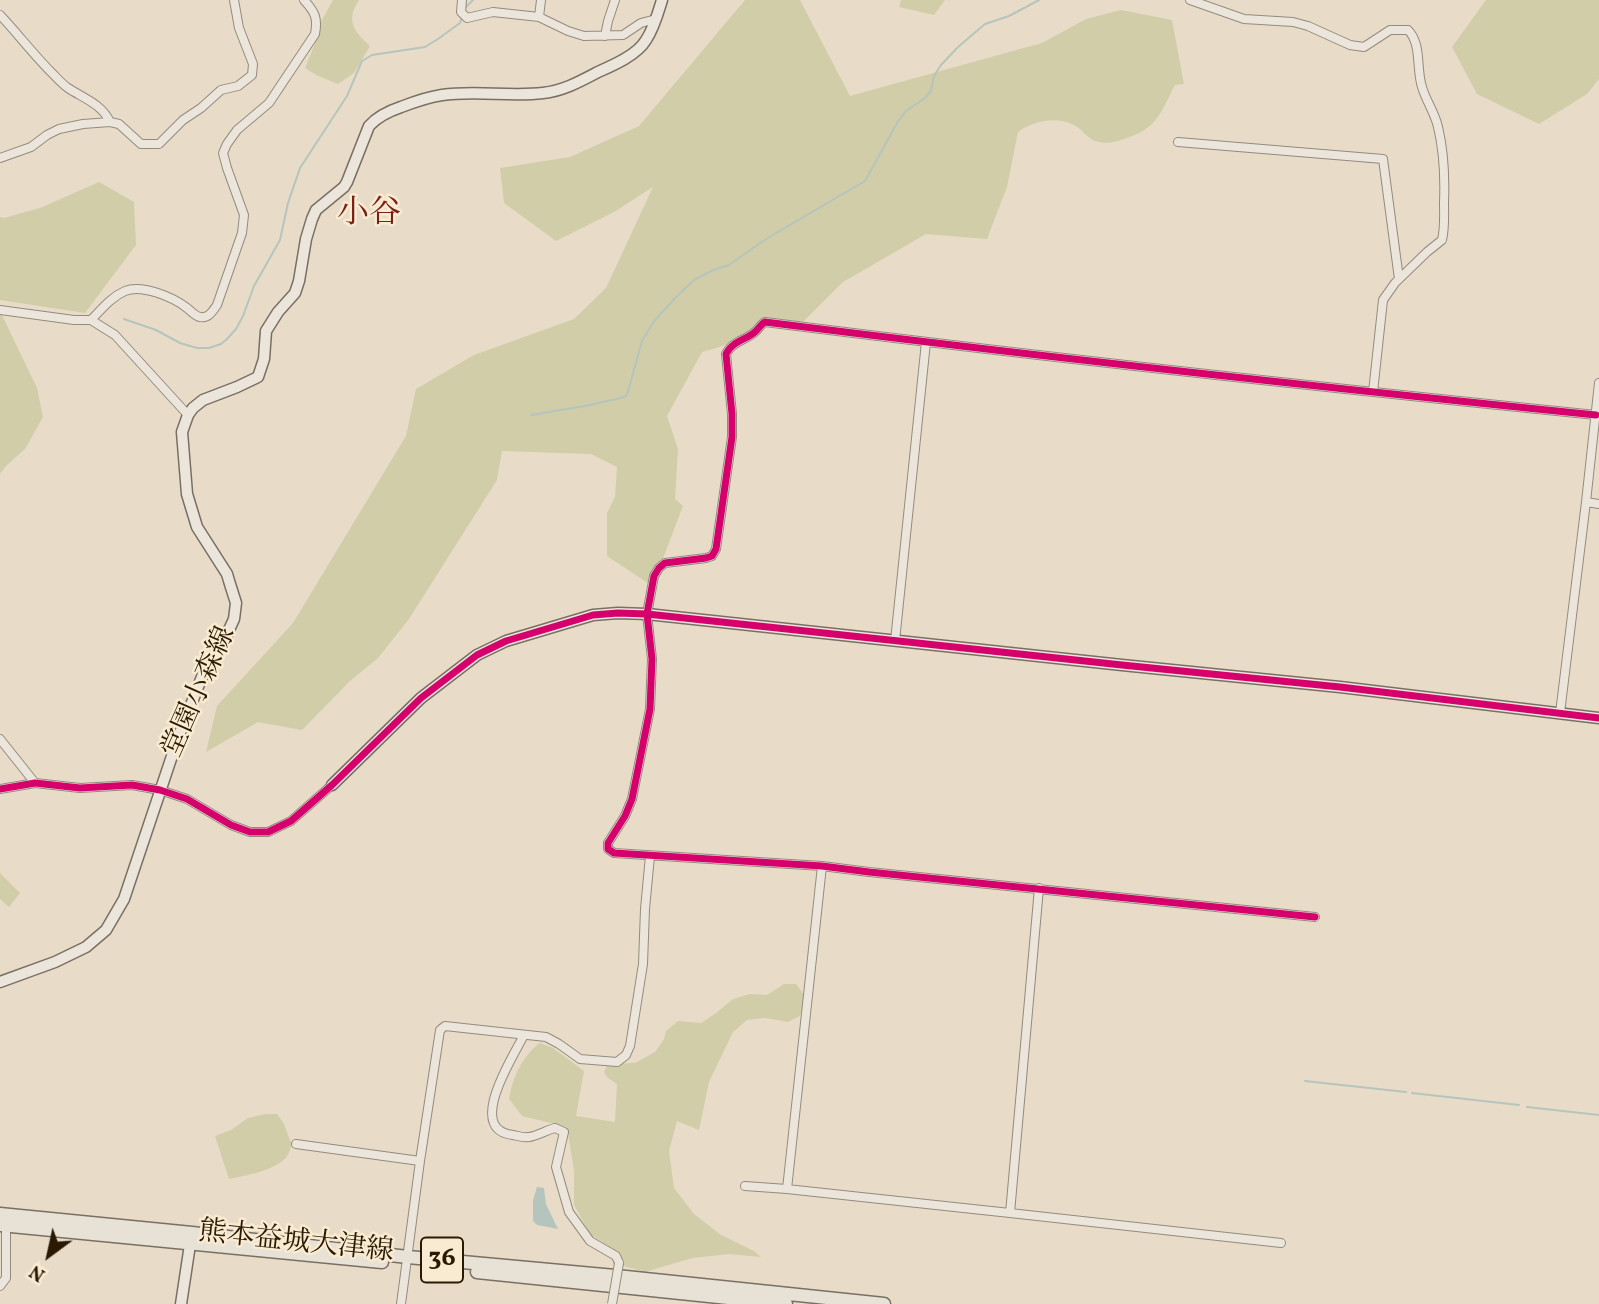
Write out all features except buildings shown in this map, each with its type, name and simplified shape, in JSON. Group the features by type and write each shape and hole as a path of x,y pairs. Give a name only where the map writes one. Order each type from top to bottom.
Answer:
{"main road":[{"name":"熊本益城大津線","path":"2,1221 191,1235 786,1304"},
{"name":"熊本益城大津線","path":"407,1261 625,1277 884,1304"}],"street":[{"path":"0,158 31,147 59,129 83,124 119,124 141,144 159,144 183,120 221,90 238,86 252,75 253,64 239,28 234,0"},
{"path":"92,320 105,305 127,290 142,290 168,296 197,317 211,313 217,305 242,233 244,215 223,153 237,130 269,103 315,34 317,21 312,8 304,0"},
{"path":"462,0 461,12 467,18 493,12 539,17 584,36 623,36 641,23 656,19"},
{"path":"539,17 541,0"},
{"path":"605,36 615,0"},
{"path":"0,310 92,320 116,335 188,415 204,400 258,377 264,359 266,331 295,293 306,239 316,210 344,187 369,126 374,120 388,111 417,100 443,94 516,95 546,93 565,88 610,66 645,42 662,0"},
{"path":"1190,0 1244,19 1293,22 1308,26 1350,45 1364,47 1390,30 1408,30 1412,35 1422,88 1438,126 1445,170 1445,228 1442,240 1399,279 1383,300 1373,392"},
{"path":"0,15 30,51 67,87 99,108 110,122"},
{"path":"1178,142 1383,159 1399,279"},
{"path":"1315,917 822,866 650,856 614,853 608,849 608,843 632,799 648,720 652,659 647,614 654,576 665,563 706,558 712,556 716,550 732,437 726,354 729,347 765,322 1596,415"},
{"path":"895,641 926,342"},
{"path":"1560,713 1599,383"},
{"name":"堂園小森線","path":"0,982 55,962 86,947 106,930 124,899 178,738 205,669 224,641 234,619 236,603 227,574 197,527 187,494 183,432 188,415"},
{"path":"1586,502 1599,504"},
{"path":"0,789 35,783 80,788 132,785 187,799 231,825 250,832 268,832 291,821 421,698 477,655 506,641 593,615 618,613 1340,687 1599,718"},
{"path":"0,739 35,783"},
{"path":"401,1304 440,1030 445,1026 546,1037 580,1059 617,1062 626,1055 630,1046 643,964 650,856"},
{"path":"787,1189 822,866"},
{"path":"1010,1213 1039,888"},
{"path":"524,1035 497,1089 491,1115 497,1128 505,1135 530,1137 555,1128 564,1132 556,1167 569,1212 590,1241 616,1256 619,1263 612,1304"},
{"path":"296,1144 420,1161"},
{"path":"745,1186 1281,1243"},
{"path":"0,1286 6,1278 2,1221"},
{"path":"181,1304 191,1235"}],"shaded area":[{"path":"333,0 359,0 353,14 353,25 370,46 354,73 338,84 305,68 322,20"},
{"path":"745,0 800,0 850,96 1042,43 1086,19 1121,10 1172,20 1184,84 1175,85 1150,126 1118,141 1095,141 1074,125 1052,120 1031,125 1018,132 1007,187 987,239 926,234 843,282 801,324 765,318 736,340 702,352 667,416 678,449 675,499 683,506 662,561 652,572 648,583 607,556 607,513 615,497 617,467 591,454 502,451 497,480 409,619 378,658 350,681 302,730 258,722 206,752 217,706 293,623 406,436 416,389 474,355 574,319 606,288 653,187 614,212 556,241 504,203 500,168 570,157 639,126"},
{"path":"901,0 945,0 934,15 899,7"},
{"path":"1486,0 1599,0 1599,79 1587,94 1539,124 1477,94 1452,47"},
{"path":"99,182 134,202 136,245 85,313 0,300 0,217 40,208"},
{"path":"0,311 37,388 43,417 25,449 0,474"},
{"path":"0,873 20,893 9,907 0,899"},
{"path":"784,984 796,984 805,996 800,1016 788,1022 765,1018 747,1020 733,1032 709,1082 699,1130 677,1121 669,1151 674,1188 694,1214 721,1235 761,1257 729,1254 692,1258 645,1272 624,1266 621,1254 590,1234 574,1205 574,1171 567,1127 522,1116 509,1099 519,1068 528,1054 540,1043 553,1048 584,1071 576,1116 615,1122 617,1084 604,1072 608,1064 635,1063 655,1052 666,1031 678,1021 701,1023 733,999 750,994 767,995"},
{"path":"277,1114 283,1122 292,1145 288,1155 269,1169 229,1179 215,1136 231,1130 248,1118"},
{"path":"537,1187 544,1188 546,1204 558,1229 537,1225 533,1221 533,1200"}],"waterway":[{"path":"465,8 473,0"},
{"path":"531,415 585,406 627,395 642,341 654,321 676,297 694,280 729,265 766,239 865,181 897,123 906,111 931,91 934,76 958,47 985,24 1009,16 1039,0"},
{"path":"124,319 197,348 209,348 226,340 236,329 254,286 280,240 288,203 300,168 347,96 362,61 372,55 425,47 460,23 462,17"},
{"path":"1305,1081 1406,1092"},
{"path":"1412,1093 1519,1105"},
{"path":"1527,1107 1599,1115"}],"cycle path":[{"path":"1315,917 822,866 614,853 608,849 608,843 632,799 650,709 652,659 647,614 654,576 665,563 706,558 712,556 716,549 732,437 726,354 732,346 765,322 1180,371 1596,415"},
{"path":"0,789 35,783 80,788 132,785 187,799 231,825 250,832 268,832 291,821 421,698 477,655 506,641 593,615 618,613 1340,687 1599,718"}],"district":[{"name":"小谷","path":"369,216"}]}
